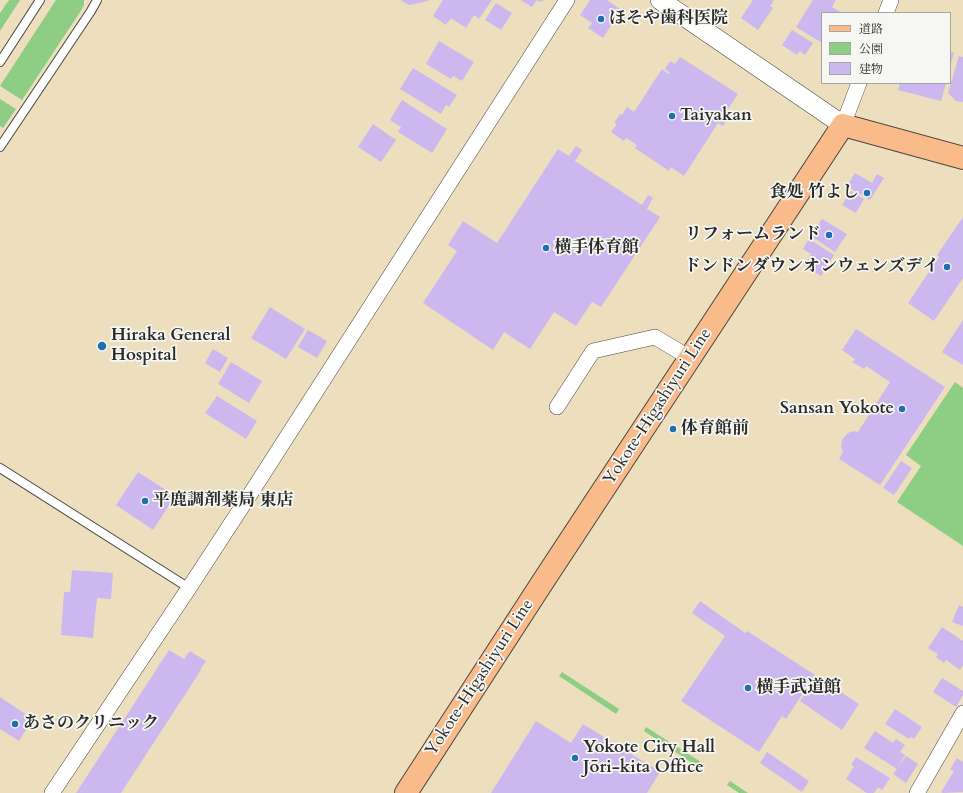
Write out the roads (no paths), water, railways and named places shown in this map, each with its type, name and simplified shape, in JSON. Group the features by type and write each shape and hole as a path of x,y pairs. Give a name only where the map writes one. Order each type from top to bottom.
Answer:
{"main road":[{"path":"843,125 963,158"},
{"name":"Yokote-Higashiyuri Line","path":"409,792 843,125"}],"street":[{"path":"52,793 261,478 567,0"},
{"path":"660,0 843,125 859,84"},
{"path":"886,12 891,0"},
{"path":"557,407 593,351 655,337 690,358"},
{"path":"917,793 963,713"}],"lane":[{"path":"0,62 40,0"},
{"path":"0,147 91,11 96,0"},
{"path":"0,468 189,588"}],"place":[{"name":"ほそや歯科医院","path":"601,19"},
{"name":"Taiyakan","path":"672,116"},
{"name":"食処 竹よし","path":"867,193"},
{"name":"リフォームランド","path":"829,235"},
{"name":"横手体育館","path":"546,248"},
{"name":"ドンドンダウンオンウェンズデイ","path":"947,267"},
{"name":"Hiraka General Hospital","path":"102,346"},
{"name":"Sansan Yokote","path":"902,409"},
{"name":"体育館前","path":"673,429"},
{"name":"平鹿調剤薬局 東店","path":"145,501"},
{"name":"横手武道館","path":"748,688"},
{"name":"あさのクリニック","path":"15,724"},
{"name":"Yokote City Hall Jōri-kita Office","path":"575,758"}]}
